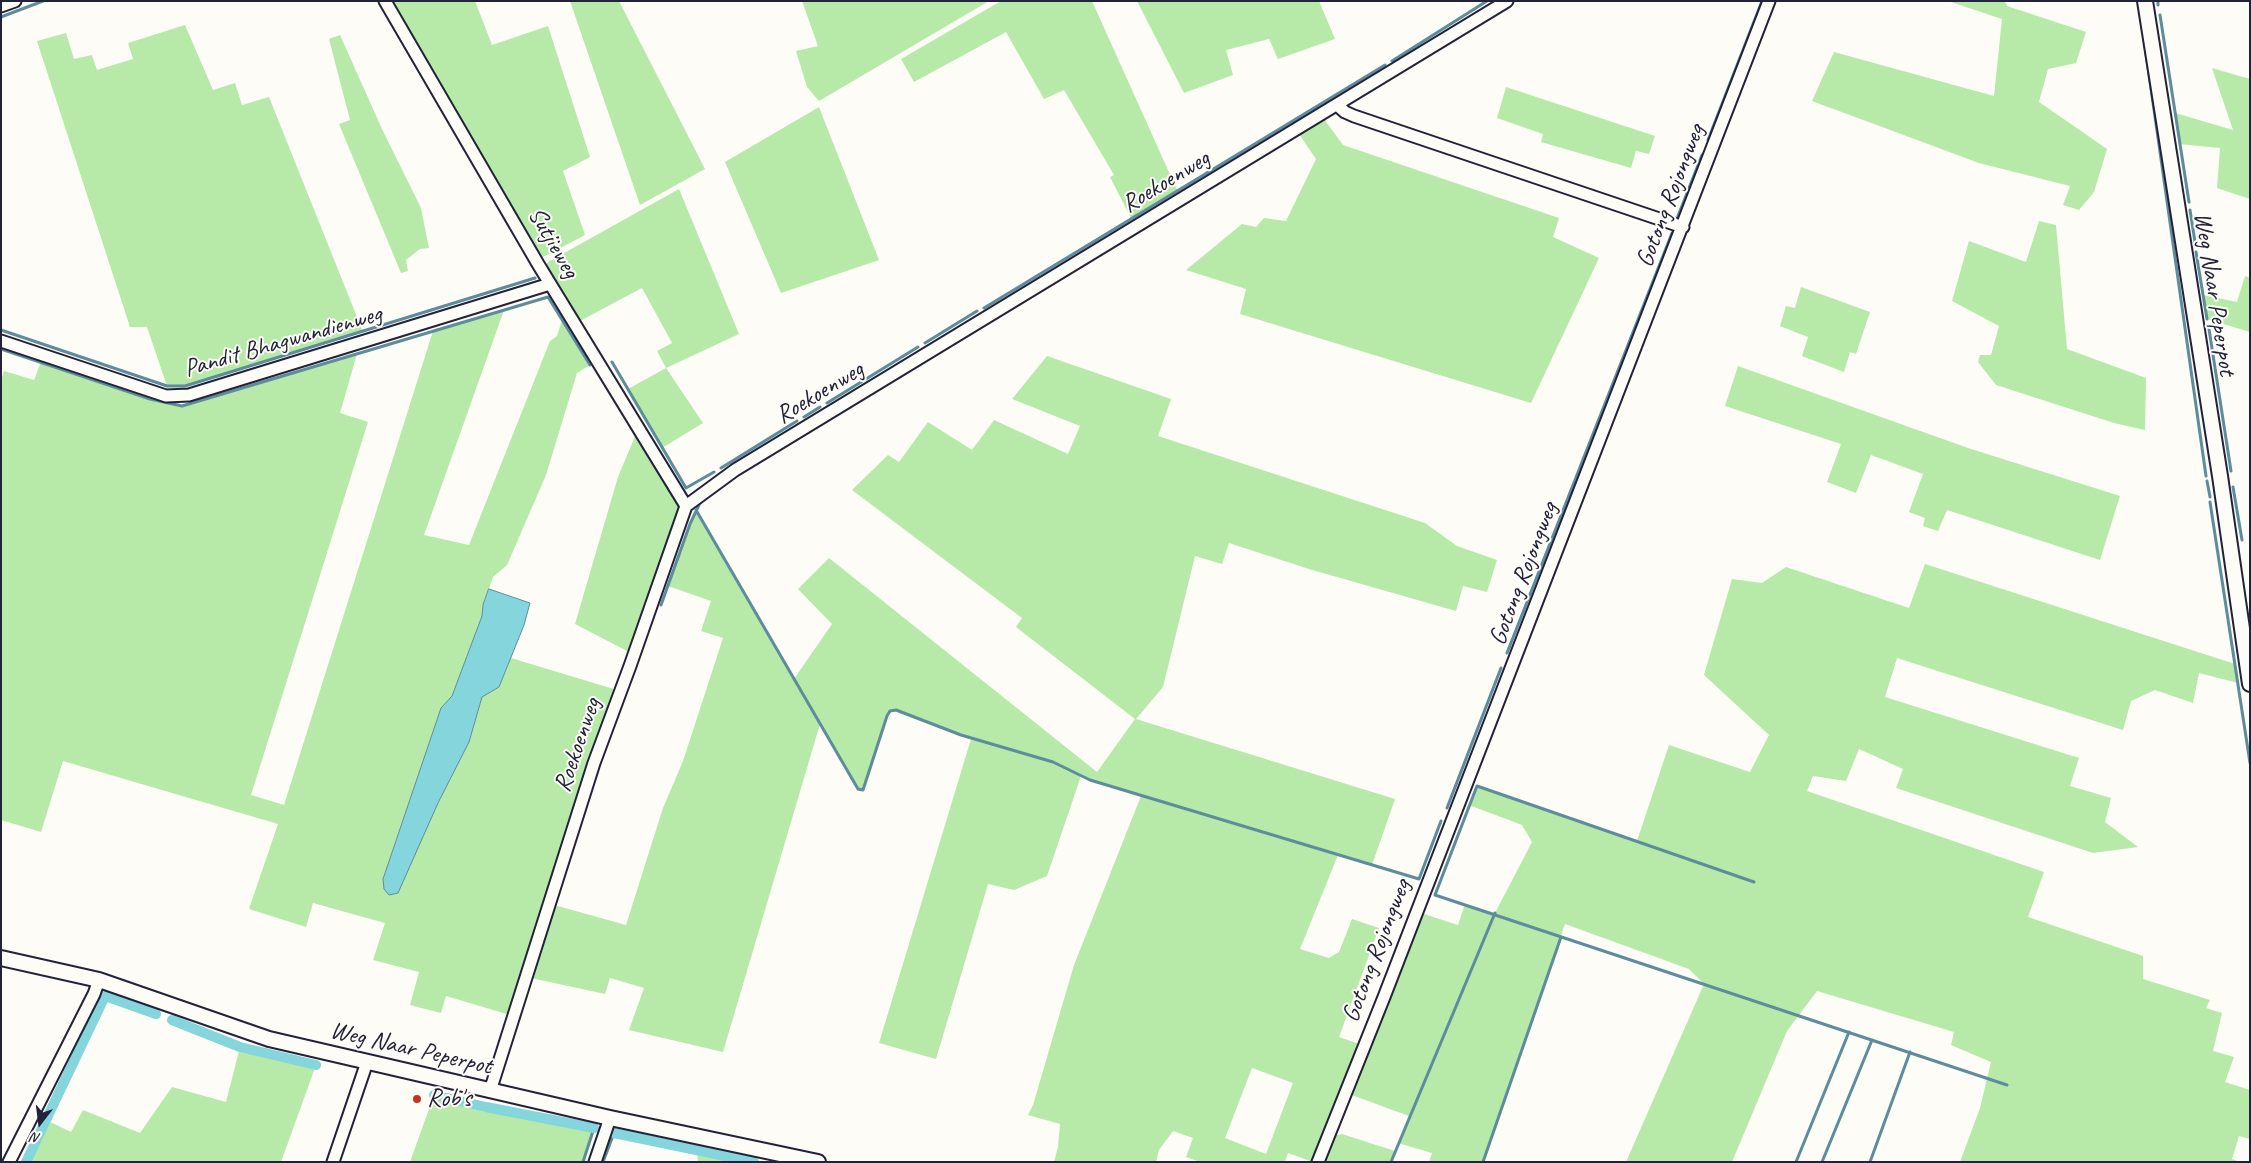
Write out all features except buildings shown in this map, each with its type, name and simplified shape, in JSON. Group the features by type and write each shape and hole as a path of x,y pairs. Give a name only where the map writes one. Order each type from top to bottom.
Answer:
{"street":[{"path":"1,6 15,1"},
{"name":"Sutjieweg","path":"386,1 550,284 686,506"},
{"name":"Gotong Rojongweg","path":"1318,1162 1384,997 1769,1"},
{"name":"Weg Naar Peperpot","path":"2145,1 2220,476 2250,684"},
{"name":"Roekoenweg","path":"490,1091 594,763 686,506 735,470 1505,2"},
{"path":"1337,105 1345,112 1354,116 1683,227"},
{"name":"Pandit Bhagwandienweg","path":"1,340 166,396 189,395 550,284"},
{"name":"Weg Naar Peperpot","path":"1,958 99,980 260,1037 610,1118 818,1162"},
{"path":"10,1162 94,994 99,980"},
{"path":"333,1162 367,1062"},
{"path":"595,1162 610,1118"}],"green space":[{"path":"391,1 475,1 492,45 548,26 590,157 563,171 585,235 541,258"},
{"path":"570,1 619,1 705,169 640,205"},
{"path":"802,1 989,1 819,101 807,87 796,51 818,46"},
{"path":"1001,1 1092,1 1177,190 1131,218 1110,177 1114,175 1064,90 1044,99 1006,32 914,82 901,59"},
{"path":"1137,1 1319,1 1335,39 1278,59 1269,39 1226,50 1233,75 1184,93"},
{"path":"1948,1 2005,1 2007,6 2086,32 2076,63 2048,69 2039,102 2107,149 2094,192 2079,210 2063,205 2070,186 1979,163 1812,101 1834,52 1994,96 2002,19"},
{"path":"185,25 213,90 235,83 242,105 269,97 363,332 185,386 167,386 147,327 130,327 37,41 66,33 74,59 92,55 97,70 133,59 128,43"},
{"path":"340,35 382,129 421,208 429,248 420,249 406,260 408,271 401,273 339,124 350,120 329,39"},
{"path":"2212,68 2250,79 2250,199 2217,188 2220,148 2179,144 2175,113 2233,130"},
{"path":"1506,87 1655,136 1649,154 1636,151 1631,168 1541,142 1543,134 1497,118"},
{"path":"819,107 879,260 781,293 725,162"},
{"path":"1324,119 1343,145 1559,218 1553,237 1599,258 1531,403 1240,314 1246,289 1186,270 1242,224 1256,227 1264,218 1286,221 1316,159 1299,134"},
{"path":"679,189 739,334 666,368 657,351 672,343 642,288 578,322 545,267 548,262"},
{"path":"2039,221 2056,225 2067,349 2146,378 2145,430 2114,423 1996,385 1978,362 1980,355 1991,355 1999,326 1952,301 1969,241 2026,262"},
{"path":"2245,276 2250,278 2250,332 2207,319 2203,295 2237,302"},
{"path":"1801,287 1870,312 1856,354 1850,352 1844,372 1802,356 1808,337 1780,326 1786,306 1795,308"},
{"path":"504,310 424,535 469,545 550,341 557,336 562,320 590,365 577,373 546,475 507,565 493,577 483,605 482,616 452,696 441,708 383,879 438,803 469,742 482,697 499,687 511,658 617,690 510,1015 446,996 441,1013 410,1005 419,972 373,960 385,923 313,903 306,927 249,909 278,824 63,761 41,832 1,820 1,380 4,371 34,380 41,362 150,399 182,406 357,354 340,413 368,422 251,795 284,805 433,331"},
{"path":"1047,356 1171,399 1158,436 1425,523 1457,546 1497,560 1487,592 1463,586 1456,611 1309,569 1229,543 1222,564 1195,556 1163,687 1136,719 1395,799 1372,865 1338,855 1300,949 1329,958 1339,952 1352,919 1379,928 1339,1037 1362,1045 1313,1162 1288,1153 1285,1162 1200,1162 1186,1157 1193,1138 1173,1131 1159,1150 1156,1162 1054,1162 1058,1147 1060,1124 1028,1115 1033,1105 1074,965 1141,796 1081,776 1047,876 1014,890 988,884 936,1059 879,1043 971,739 896,710 890,711 887,716 863,790 858,789 820,724 723,1052 629,1030 644,988 610,978 605,994 531,978 554,905 626,925 663,808 683,761 723,638 701,631 711,601 668,586 696,510 794,679 832,624 798,589 829,558 1097,772 1135,719 1016,627 1022,618 852,490 888,455 899,462 928,422 972,450 994,420 1068,454 1080,426 1012,399","holes":["1252,1068 1293,1083 1266,1154 1225,1138"]},
{"path":"1738,366 1968,448 2120,496 2100,560 1947,510 1938,531 1923,526 1925,518 1909,512 1923,474 1871,455 1856,493 1827,482 1841,444 1725,406"},
{"path":"666,368 703,423 662,448 628,389"},
{"path":"636,434 682,506 631,653 575,624 618,477"},
{"path":"1925,564 2235,664 2238,683 2199,673 2193,703 2155,690 2131,701 2123,730 1897,658 1885,697 2079,758 2070,786 2111,798 2105,822 2138,847 2093,853 1896,788 1903,769 1859,749 1846,781 1813,776 1807,791 2044,872 2028,917 2143,956 2143,979 2210,1000 2206,1008 2222,1013 2213,1051 2234,1057 2225,1082 2250,1090 2250,1139 2239,1136 2232,1159 2240,1162 1960,1162 1980,1108 1991,1062 1951,1045 1954,1032 1817,991 1787,1031 1732,1162 1626,1162 1704,984 1689,969 1565,924 1483,1162 1429,1162 1432,1153 1398,1143 1409,1116 1349,1094 1421,913 1458,925 1465,904 1495,913 1532,842 1522,825 1469,805 1477,786 1637,841 1669,745 1750,772 1769,735 1704,675 1732,579 1762,583 1786,567 1909,608"},
{"path":"240,1047 316,1065 281,1162 26,1162 46,1120 71,1132 83,1110 140,1133 172,1087 226,1102"},
{"path":"434,1095 594,1128 583,1162 410,1162"},
{"path":"1342,1134 1395,1151 1391,1162 1322,1162 1333,1136"},
{"path":"697,1150 754,1162 698,1162"}],"water":[{"path":"489,589 530,603 524,625 499,687 482,697 469,742 438,803 398,893 389,895 384,889 383,879 441,708 452,696 482,616 483,605"}],"waterway":[{"path":"1,17 43,1"},
{"path":"1392,61 1487,1"},
{"path":"1708,140 1762,1"},
{"path":"2160,15 2189,202"},
{"path":"2144,39 2206,476"},
{"path":"984,308 1385,65"},
{"path":"1678,216 1702,155"},
{"path":"2190,210 2195,242"},
{"path":"1507,653 1672,233"},
{"path":"2196,252 2207,319"},
{"path":"1,330 167,386 185,386 535,278"},
{"path":"1,349 150,399 182,406 548,297 590,365"},
{"path":"925,343 977,311"},
{"path":"2209,329 2231,471"},
{"path":"827,403 918,347"},
{"path":"612,362 686,488 714,472"},
{"path":"804,417 820,407"},
{"path":"721,468 797,421"},
{"path":"2207,481 2210,497"},
{"path":"2233,487 2242,540"},
{"path":"2210,502 2250,763"},
{"path":"661,605 690,524 699,505"},
{"path":"696,510 858,789 863,790 887,716 890,711 896,710 961,735 1053,762 1090,780 1419,879 1441,821"},
{"path":"1447,808 1501,668"},
{"path":"1754,882 1477,786 1435,895 2007,1085"},
{"path":"1391,1162 1495,913"},
{"path":"1483,1162 1561,937"},
{"path":"26,1162 105,996 156,1014"},
{"path":"172,1020 240,1047 316,1065"},
{"path":"1796,1162 1849,1032"},
{"path":"1822,1162 1872,1040"},
{"path":"1870,1162 1910,1052"},
{"path":"434,1095 594,1128"},
{"path":"583,1162 594,1128"},
{"path":"603,1162 614,1133"},
{"path":"614,1133 754,1162"}],"place":[{"name":"Rob's","path":"417,1099"}]}
